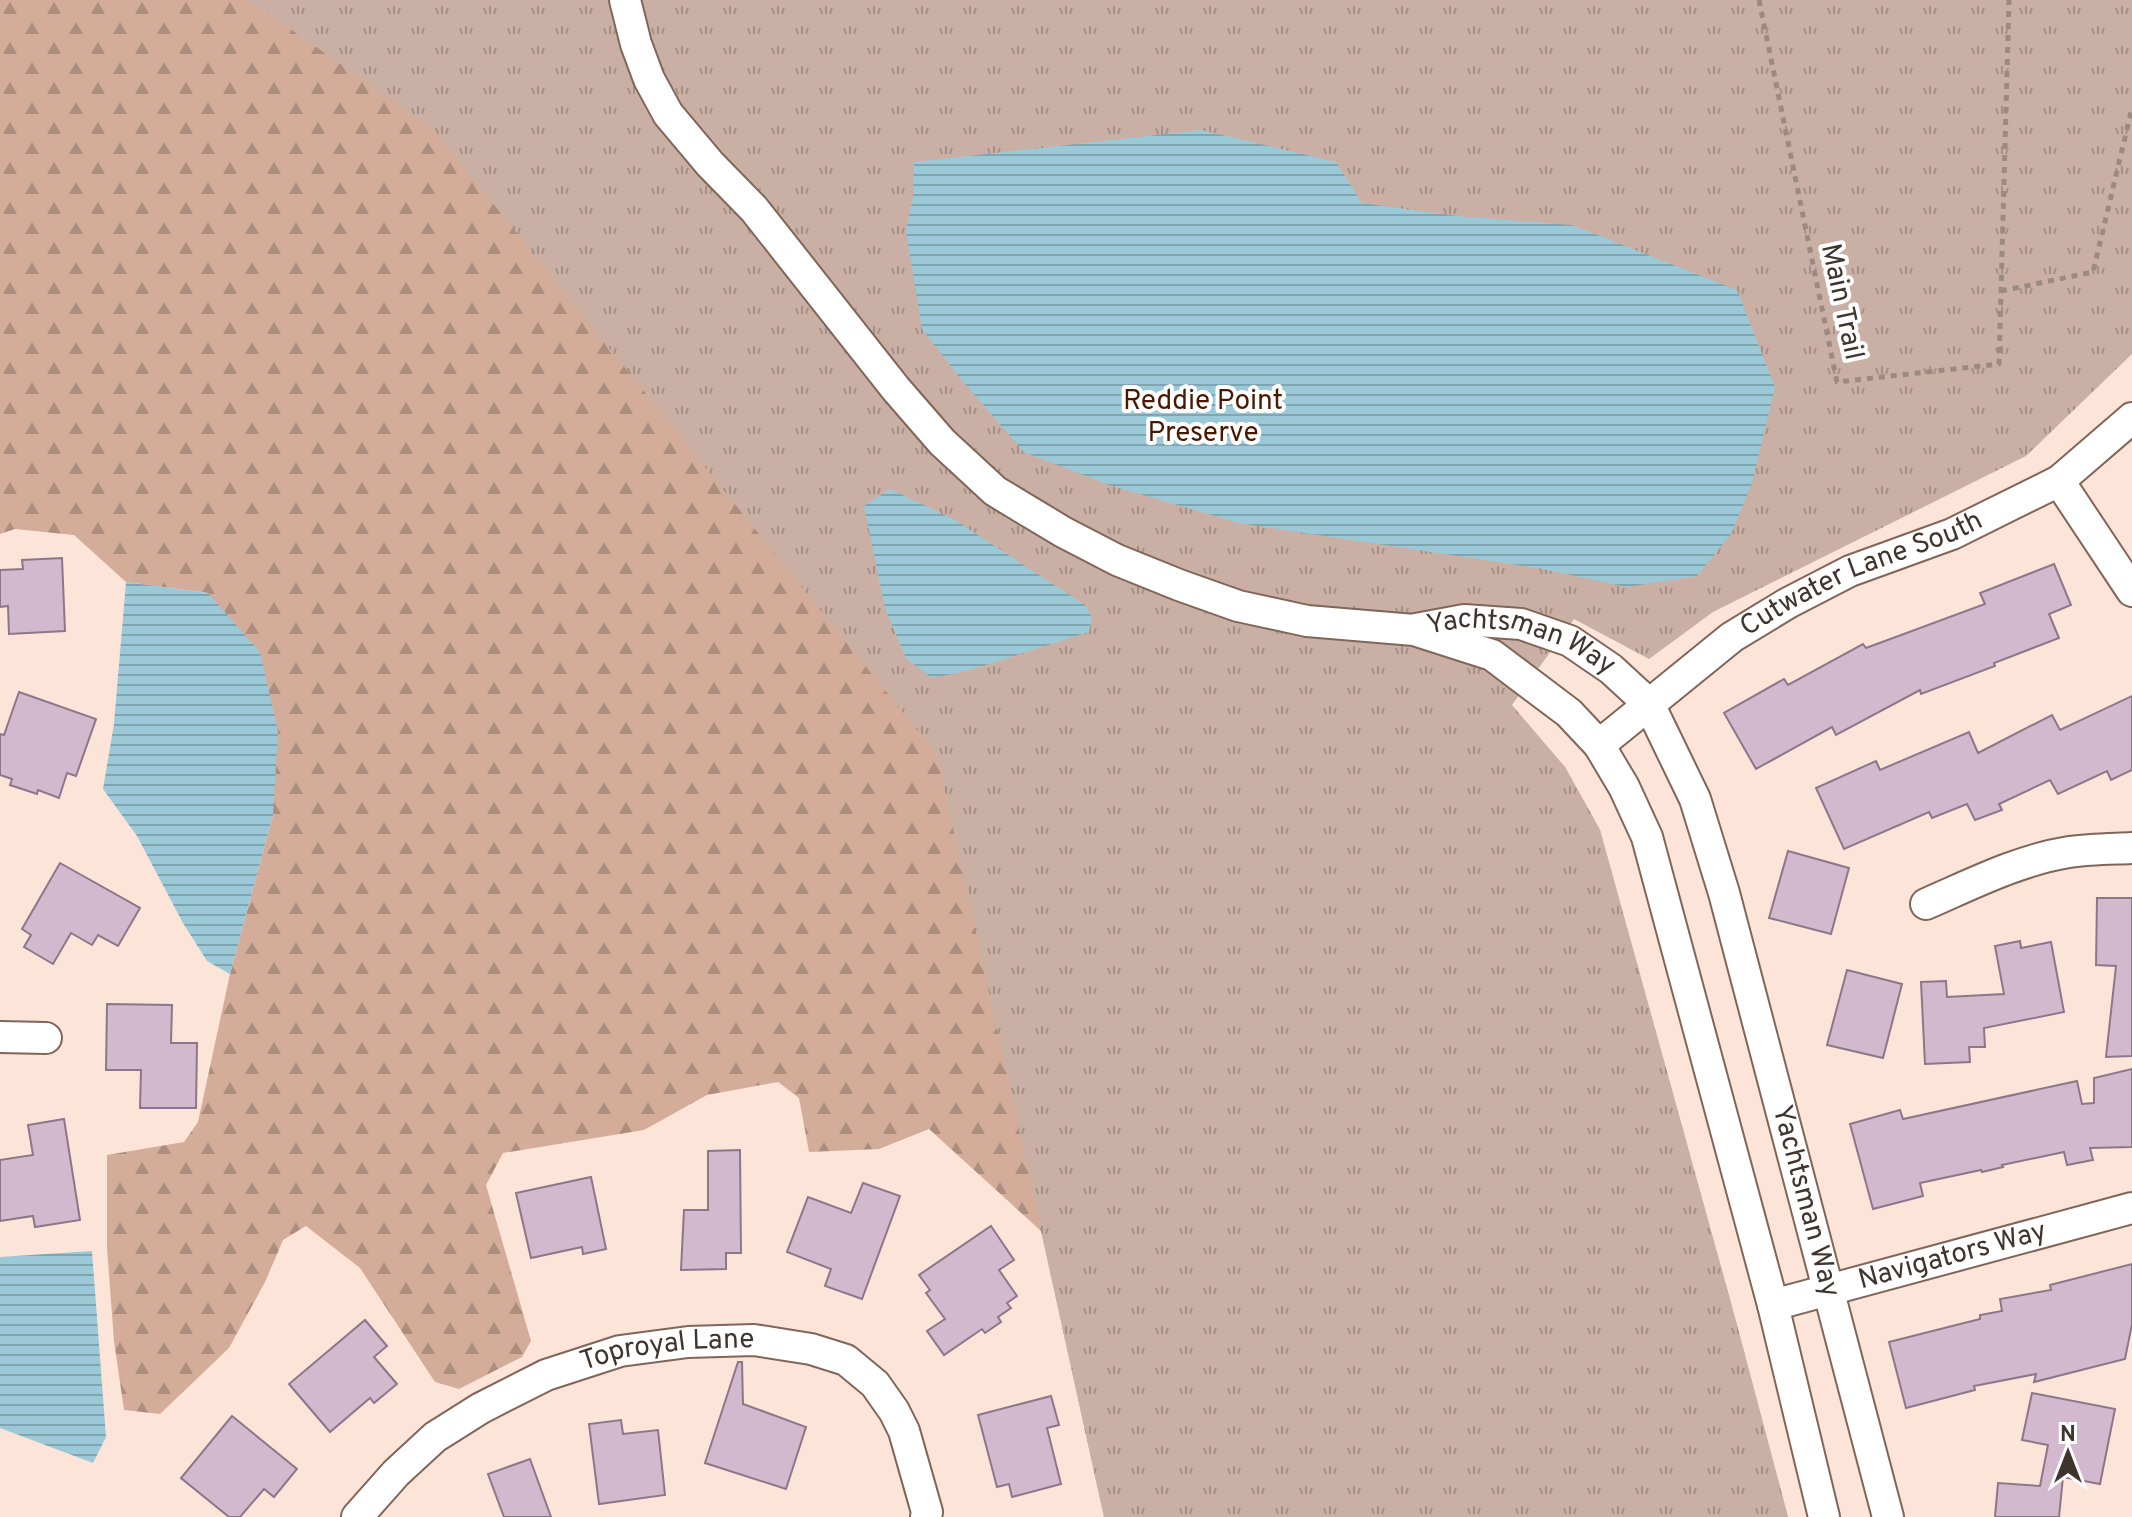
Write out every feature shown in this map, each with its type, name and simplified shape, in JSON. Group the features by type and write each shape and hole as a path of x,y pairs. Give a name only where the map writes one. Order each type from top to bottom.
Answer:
{"street":[{"path":"625,0 649,79 668,114 710,164 754,209 914,410 942,442 995,491 1117,560 1238,606 1307,621 1414,630"},
{"name":"Cutwater Lane South","path":"1599,745 1732,637 1850,571 1952,534 2059,481 2132,418"},
{"path":"2059,481 2132,591"},
{"name":"Yachtsman Way","path":"1414,630 1464,620 1521,624 1570,641 1611,669 1649,704 1695,799 1720,880 1888,1517"},
{"name":"Yachtsman Way","path":"1414,630 1492,655 1569,713 1599,745 1624,787 1647,837 1773,1305 1824,1517"},
{"path":"1926,904 2042,858 2069,852 2132,848"},
{"path":"0,1037 46,1038"},
{"name":"Navigators Way","path":"1773,1305 2132,1208"},
{"name":"Toproyal Lane","path":"357,1517 396,1473 435,1437 481,1408 546,1375 620,1351 688,1342 754,1340 811,1349 846,1360 875,1384 904,1431 926,1517"}],"path":[{"name":"Main Trail","path":"1759,0 1837,382 1999,364 2009,0"},
{"path":"2001,291 2093,272 2132,108"}],"green space":[{"path":"0,0 573,0 1565,767 1600,830 1788,1517 1104,1517 1041,1231 929,1129 879,1149 809,1152 799,1098 778,1082 707,1095 644,1130 503,1153 486,1185 531,1341 522,1357 459,1389 435,1382 360,1268 306,1226 283,1240 265,1282 229,1348 160,1414 124,1410 114,1341 107,1248 107,1155 184,1142 198,1122 230,974 273,815 208,593 126,582 74,535 15,529 0,534"},
{"name":"Reddie Point Preserve","path":"249,0 2132,0 2132,354 2026,456 1713,612 1649,659 1574,619 1512,705 1565,767 1600,830 1788,1517 1104,1517 937,755 432,128"}],"water":[{"path":"1201,130 1336,162 1362,203 1457,216 1572,225 1737,290 1775,387 1752,483 1731,534 1697,576 1627,587 1538,568 1239,523 1109,485 1024,452 922,329 906,231 913,197 914,162"},
{"path":"890,489 955,520 1085,605 1092,617 1089,632 970,670 932,678 906,658 885,608 864,506"},
{"path":"126,582 208,593 260,652 278,731 273,815 230,974 207,961 137,836 103,789 114,724"},
{"path":"92,1251 106,1437 93,1463 0,1428 0,1257"}],"building":[{"path":"62,558 65,631 9,634 8,606 0,607 0,570 23,569 22,560"},
{"path":"2054,564 2071,605 2049,614 2059,638 1921,694 1920,690 1836,735 1832,727 1756,769 1724,713 1784,679 1788,685 1863,644 1866,648 1985,604 1980,593"},
{"path":"19,692 96,719 76,776 67,773 59,798 10,785 12,779 0,775 0,734 4,735"},
{"path":"2132,696 2132,770 2111,780 2107,771 2058,794 2050,780 1999,804 2002,810 1975,820 1967,804 1932,818 1929,812 1844,849 1816,788 1876,761 1880,770 1969,732 1978,753 2052,715 2060,730"},
{"path":"1788,851 1849,868 1831,934 1769,918"},
{"path":"60,863 140,908 118,946 98,935 92,945 71,933 53,964 24,947 31,935 22,929"},
{"path":"2097,898 2132,898 2132,1056 2106,1057 2116,966 2096,965"},
{"path":"2020,941 2021,948 2051,942 2064,1012 1984,1028 1985,1047 1969,1047 1970,1062 1925,1064 1921,982 1946,981 1947,997 2004,994 1995,946"},
{"path":"1847,970 1902,984 1883,1058 1827,1045"},
{"path":"107,1004 172,1005 171,1043 197,1043 196,1108 140,1108 141,1070 106,1070"},
{"path":"2132,1069 2132,1147 2090,1148 2093,1160 2067,1165 2064,1152 1920,1183 1923,1196 1873,1209 1850,1124 1900,1110 1903,1119 2077,1081 2082,1104 2094,1103 2094,1078"},
{"path":"64,1119 80,1220 35,1227 33,1216 0,1221 0,1160 33,1155 28,1125"},
{"path":"740,1150 741,1253 726,1253 726,1269 681,1270 684,1210 708,1210 708,1151"},
{"path":"591,1177 606,1249 583,1254 582,1247 531,1258 516,1193"},
{"path":"863,1183 900,1196 862,1299 825,1286 831,1269 787,1252 808,1197 851,1213"},
{"path":"991,1226 1014,1260 999,1270 1017,1296 1007,1303 1011,1308 998,1317 1001,1322 985,1333 982,1329 944,1355 927,1331 945,1319 926,1293 930,1290 919,1275"},
{"path":"2132,1264 2132,1324 2125,1359 2034,1382 2036,1374 1974,1386 1975,1390 1906,1408 1889,1342 2002,1311 2000,1299 2051,1290 2050,1285"},
{"path":"365,1320 387,1346 374,1357 397,1384 374,1403 370,1398 330,1432 289,1384"},
{"path":"738,1362 742,1362 743,1404 806,1427 786,1489 705,1463"},
{"path":"2032,1393 2115,1409 2100,1484 2063,1477 2059,1517 1995,1517 1998,1483 2040,1486 2048,1445 2022,1440"},
{"path":"1051,1396 1059,1425 1047,1428 1061,1484 1012,1497 1009,1484 997,1487 978,1415"},
{"path":"232,1416 297,1469 274,1497 264,1489 240,1517 229,1517 181,1478"},
{"path":"621,1420 623,1434 658,1430 665,1495 599,1504 589,1424"},
{"path":"530,1459 551,1517 504,1517 488,1474"}]}
